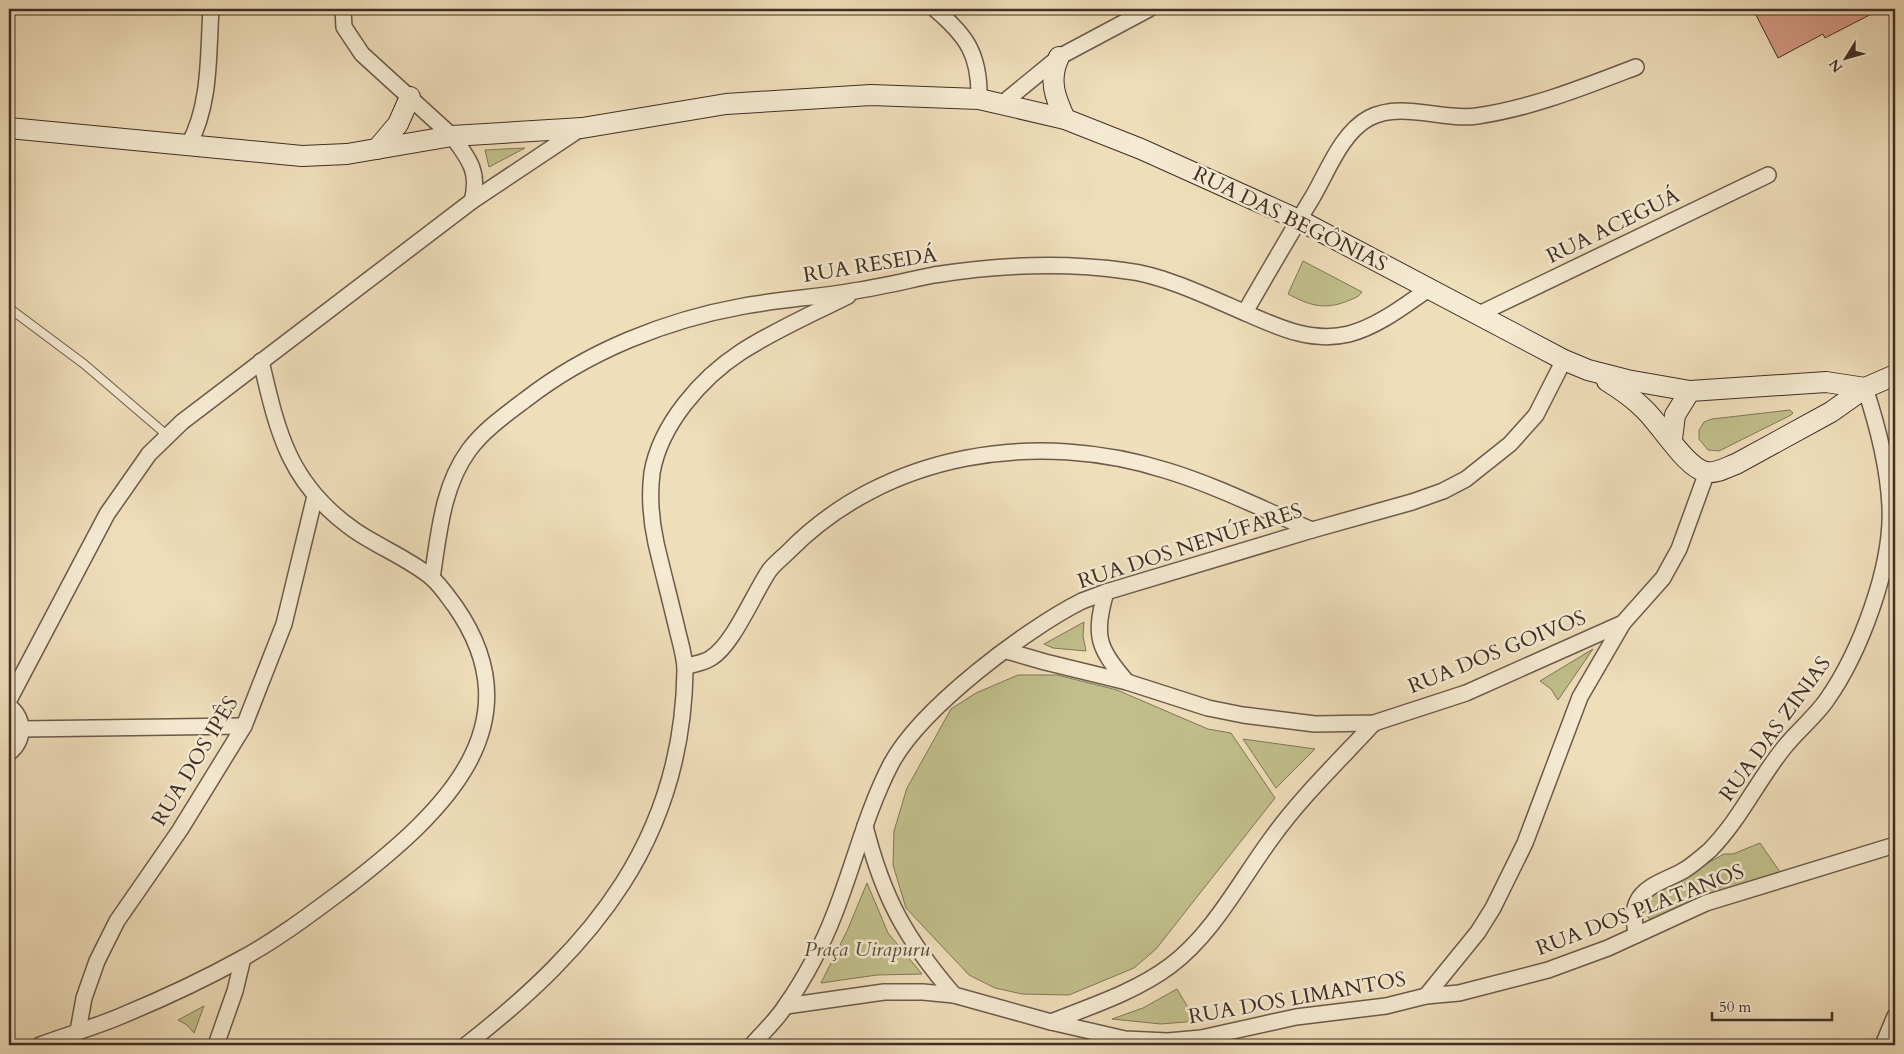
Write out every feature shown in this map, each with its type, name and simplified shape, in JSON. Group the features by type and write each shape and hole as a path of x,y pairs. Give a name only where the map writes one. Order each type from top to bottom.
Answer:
{"main road":[{"path":"1059,57 1053,71 1057,100 1065,119"},
{"name":"RUA DAS BEGÔNIAS","path":"9,128 189,144 254,153 302,156 347,154 452,136 582,128 726,104 871,95 979,99 1003,103 1065,119 1141,149 1299,220 1430,288 1477,315 1564,360 1588,370 1628,394 1672,439 1688,462 1707,472"},
{"path":"377,149 398,124 410,97"},
{"name":"RUA DAS BEGÔNIAS","path":"1588,370 1656,386 1690,391 1826,382 1865,388"},
{"path":"1707,472 1720,470 1736,464 1831,412 1865,388 1895,375"},
{"path":"1826,382 1833,397 1831,412"},
{"path":"1672,439 1675,415 1690,391"}],"street":[{"path":"189,144 198,128 203,110 211,9"},
{"path":"343,9 344,26 351,40 362,54 452,136 466,155 474,173 476,184 472,201"},
{"path":"935,9 965,38 979,75 979,99"},
{"path":"1003,103 1059,57 1149,9"},
{"path":"1245,312 1342,145 1368,119 1396,111 1450,117 1475,116 1499,112 1559,96 1636,67"},
{"path":"9,700 107,514 149,454 182,422 472,201 582,128"},
{"name":"RUA ACEGUÁ","path":"1477,315 1768,175"},
{"name":"RUA RESEDÁ","path":"432,578 450,483 469,450 495,423 541,388 594,357 657,328 742,306 859,290 936,275 997,268 1066,267 1129,271 1161,279 1278,327 1307,336 1341,335 1369,326 1430,288"},
{"path":"466,1045 510,1010 563,961 599,920 630,875 653,830 672,770 682,728 685,667 650,510 652,472 665,434 689,398 711,375 739,353 859,290"},
{"name":"RUA DOS NENÚFARES","path":"864,826 893,761 916,729 956,691 1058,613 1106,592 1412,502 1443,491 1466,479 1510,444 1536,415 1564,360"},
{"path":"40,1045 135,1010 243,958 324,904 376,864 432,812 455,786 470,761 487,714 488,685 483,663 473,637 460,614 432,578 354,530 315,496 298,473 284,447 261,361"},
{"name":"RUA DAS ZINIAS","path":"1636,936 1634,914 1637,902 1643,893 1687,869 1707,852 1735,823 1779,754 1826,701 1854,651 1873,607 1890,535 1887,472 1876,419 1865,388"},
{"path":"685,667 711,658 730,637 770,569 803,537 839,509 888,482 936,464 986,454 1030,450 1072,452 1119,459 1168,471 1312,530"},
{"name":"RUA DOS GOIVOS","path":"1007,651 1127,682 1208,708 1251,716 1315,724 1374,723 1466,693 1623,623 1663,578 1679,549 1707,472"},
{"name":"RUA DOS IPÊS","path":"78,1031 84,998 97,961 117,920 180,830 244,726 284,624 315,496"},
{"path":"1106,592 1098,617 1098,637 1109,661 1127,682"},
{"name":"RUA DOS LIMANTOS","path":"786,1006 884,992 923,992 954,995 1051,1022 1125,1039 1168,1041 1201,1038 1296,1017 1386,1006 1426,996 1493,908 1525,843 1580,697 1623,623"},
{"path":"9,706 17,715 21,729 17,745 9,753"},
{"path":"1051,1022 1148,981 1172,965 1212,924 1272,837 1302,800 1374,723"},
{"path":"21,729 244,726"},
{"path":"864,826 874,864 886,895 903,928 920,954 954,995"},
{"path":"752,1045 786,1006 833,918 864,826"},
{"name":"RUA DOS PLATANOS","path":"1426,996 1459,993 1548,970 1636,936 1706,903 1895,844"},
{"path":"216,1045 235,992 243,958"},
{"path":"1883,1045 1895,1016"}],"lane":[{"path":"9,308 84,364 168,436"}],"green space":[{"path":"525,148 489,167 485,150"},
{"path":"1303,261 1362,292 1357,297 1330,306 1309,303 1288,294"},
{"path":"1790,410 1793,413 1791,415 1719,451 1708,450 1699,439 1699,430 1704,422 1712,419"},
{"path":"1084,622 1083,636 1086,651 1053,648 1044,644"},
{"path":"1593,649 1558,700 1551,689 1540,681"},
{"path":"1018,675 1057,675 1117,690 1208,729 1231,733 1275,798 1156,949 1134,968 1069,995 1022,994 995,988 969,975 906,908 893,865 894,831 907,788 951,709 976,693"},
{"path":"1243,739 1315,749 1276,788"},
{"path":"1760,843 1780,872 1711,895 1652,923 1640,905 1646,897 1724,854 1733,854"},
{"name":"Praça Uirapuru","path":"867,883 888,933 922,974 877,975 821,983 847,931"},
{"path":"1177,989 1196,1021 1161,1024 1112,1019 1143,1008"},
{"path":"204,1006 194,1033 187,1025 178,1020"}],"building":[{"path":"1753,9 1881,9 1825,38 1823,34 1778,58"}]}
